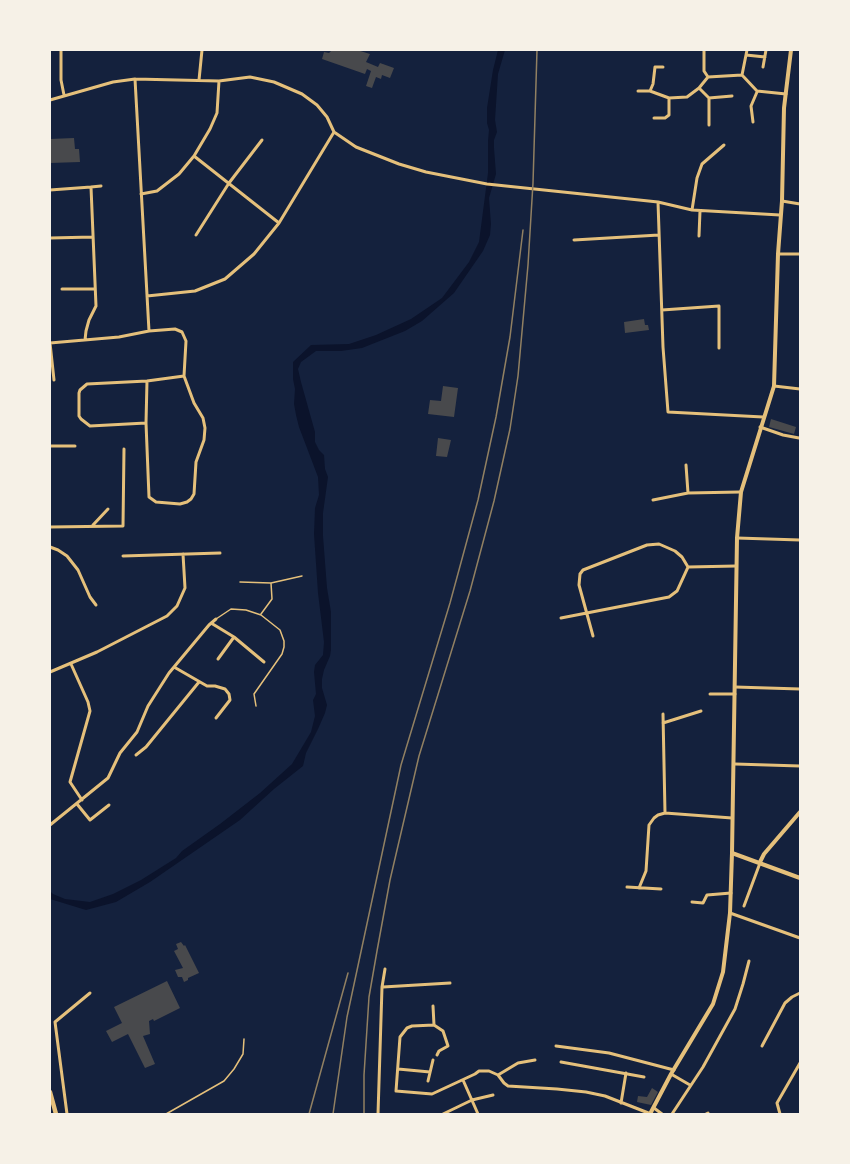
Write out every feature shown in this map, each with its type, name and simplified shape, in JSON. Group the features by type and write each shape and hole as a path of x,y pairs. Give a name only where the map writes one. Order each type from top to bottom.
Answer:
{"main road":[{"path":"50,1092 56,1114"}],"street":[{"path":"61,50 64,95"},
{"path":"199,80 202,50"},
{"path":"704,50 704,71 708,77"},
{"path":"742,75 747,50"},
{"path":"763,67 766,50"},
{"path":"437,1055 448,1046 443,1031 434,1025 412,1026 403,1032 400,1037 396,1091 432,1094 480,1071 489,1071 513,1087 586,1092 605,1096 650,1114 713,1004 723,972 730,913 735,764 737,538 741,492 774,386 784,108 791,50"},
{"path":"746,55 765,57"},
{"path":"650,91 655,67 663,67"},
{"path":"638,91 650,91 669,98 687,97 708,77 742,75"},
{"path":"742,75 757,91 786,94"},
{"path":"50,100 113,82 135,79 219,81 250,77 274,82 303,94 327,117 334,132 356,147 399,164 456,179 658,202 700,211 780,215"},
{"path":"135,79 149,331"},
{"path":"141,194 157,191 179,174 194,156 217,113 219,81"},
{"path":"699,88 709,98 710,125"},
{"path":"753,122 751,106 757,91"},
{"path":"709,98 732,96"},
{"path":"654,118 665,118 669,115 669,98"},
{"path":"147,296 195,291 225,279 254,254 279,223 334,132"},
{"path":"196,235 229,183 262,140"},
{"path":"692,210 696,178 702,164 724,145"},
{"path":"194,156 279,223"},
{"path":"50,190 101,186"},
{"path":"86,340 89,320 96,306 91,187"},
{"path":"782,201 801,204"},
{"path":"658,202 668,412 763,417"},
{"path":"699,236 700,211"},
{"path":"574,240 659,235"},
{"path":"50,238 93,237"},
{"path":"778,254 801,254"},
{"path":"62,289 95,289"},
{"path":"70,289 70,296"},
{"path":"662,310 719,306 719,348"},
{"path":"54,380 50,343 119,337 169,328 182,332 186,341 184,376 194,403 203,418 205,428 204,440 196,462 194,494 187,502 180,504 156,502 149,497 147,381"},
{"path":"146,423 90,426 81,420 80,416 79,393 81,388 87,384 147,381 184,376"},
{"path":"774,386 801,389"},
{"path":"760,427 798,438"},
{"path":"50,446 75,446"},
{"path":"50,527 123,526 124,449"},
{"path":"686,465 688,493"},
{"path":"653,500 688,493 741,492"},
{"path":"92,526 108,508"},
{"path":"737,538 801,540"},
{"path":"593,636 579,585 580,573 584,570 647,545 659,544 675,551 688,567"},
{"path":"50,547 67,556 78,570 96,605"},
{"path":"123,556 220,553"},
{"path":"50,672 156,622 171,612 177,606 185,588 183,554"},
{"path":"688,567 736,566"},
{"path":"561,618 669,597 677,591 688,567"},
{"path":"50,825 108,778 120,753 137,732 151,700 169,672 216,619"},
{"path":"211,623 234,637 264,662"},
{"path":"218,659 234,637"},
{"path":"71,664 90,711 70,782 82,800"},
{"path":"174,667 207,686 225,689 230,694 230,700 216,718"},
{"path":"136,755 146,747 199,682"},
{"path":"735,687 801,689"},
{"path":"710,694 735,694"},
{"path":"663,723 701,711"},
{"path":"663,714 665,813"},
{"path":"735,764 801,766"},
{"path":"77,804 90,820 109,805"},
{"path":"744,906 764,854 801,812"},
{"path":"639,888 646,871 649,825 658,815 665,813 732,818"},
{"path":"732,853 801,878"},
{"path":"627,887 662,889"},
{"path":"692,902 703,903 707,895 731,893"},
{"path":"730,913 801,938"},
{"path":"672,1114 735,1009 749,961"},
{"path":"378,1114 382,987 385,969"},
{"path":"382,987 450,983"},
{"path":"67,1114 55,1022 90,993"},
{"path":"762,1046 785,1003 801,993"},
{"path":"433,1006 434,1025"},
{"path":"556,1046 609,1053 673,1072 690,1085"},
{"path":"428,1081 433,1060"},
{"path":"498,1075 518,1062 535,1060"},
{"path":"561,1062 644,1077"},
{"path":"780,1114 777,1103 801,1063"},
{"path":"398,1069 430,1072"},
{"path":"621,1102 626,1073"},
{"path":"462,1080 478,1114"},
{"path":"443,1114 472,1100 493,1095"},
{"path":"654,1108 662,1114"}],"lane":[{"path":"240,582 271,583 302,576"},
{"path":"261,615 272,600 271,583"},
{"path":"216,619 231,609 246,609 261,615 280,630 285,647 254,694 256,706"},
{"path":"166,1114 224,1081 243,1054 244,1039"}],"water":[{"path":"498,50 505,50 498,74 495,120 497,132 494,140 496,174 489,198 490,235 483,251 454,293 422,321 405,331 362,348 316,351 301,362 298,369 315,432 315,442 324,455 328,477 323,513 323,536 331,612 331,650 322,679 327,705 306,753 303,766 240,820 150,882 116,902 86,910 50,899 50,891 65,899 90,902 141,880 176,858 182,851 260,793 292,764 311,732 315,716 313,700 316,694 315,665 323,655 324,642 314,534 315,508 319,495 318,477 296,415 293,362 311,345 349,344 411,319 442,298 469,262 479,242 488,173 487,108"}],"building":[{"path":"332,50 357,50 370,54 366,62 378,67 380,63 394,68 390,78 382,75 381,79 376,77 372,88 366,86 371,71 367,69 365,74 322,59 324,52 329,53"},
{"path":"74,138 75,149 79,149 80,162 50,163 50,139"},
{"path":"644,319 649,330 625,333 624,322"},
{"path":"443,386 458,388 454,417 428,414 430,400 441,401"},
{"path":"771,419 796,427 794,434 769,427"},
{"path":"438,438 451,440 447,457 436,456"},
{"path":"181,942 185,945 199,973 184,982 175,970 183,968 174,951 178,949 176,944"},
{"path":"167,981 180,1008 154,1021 153,1019 149,1021 150,1034 143,1036 155,1064 145,1068 128,1034 112,1042 106,1031 122,1023 114,1007"},
{"path":"652,1088 658,1092 651,1105 637,1102 638,1096 647,1097"}],"railway":[{"path":"364,1114 369,997 390,880 419,756 470,591 510,429 518,376 528,265 537,50"},
{"path":"333,1114 347,1017 401,765 450,603 478,500 496,417 510,337 523,230"},
{"path":"309,1114 348,973"}]}
